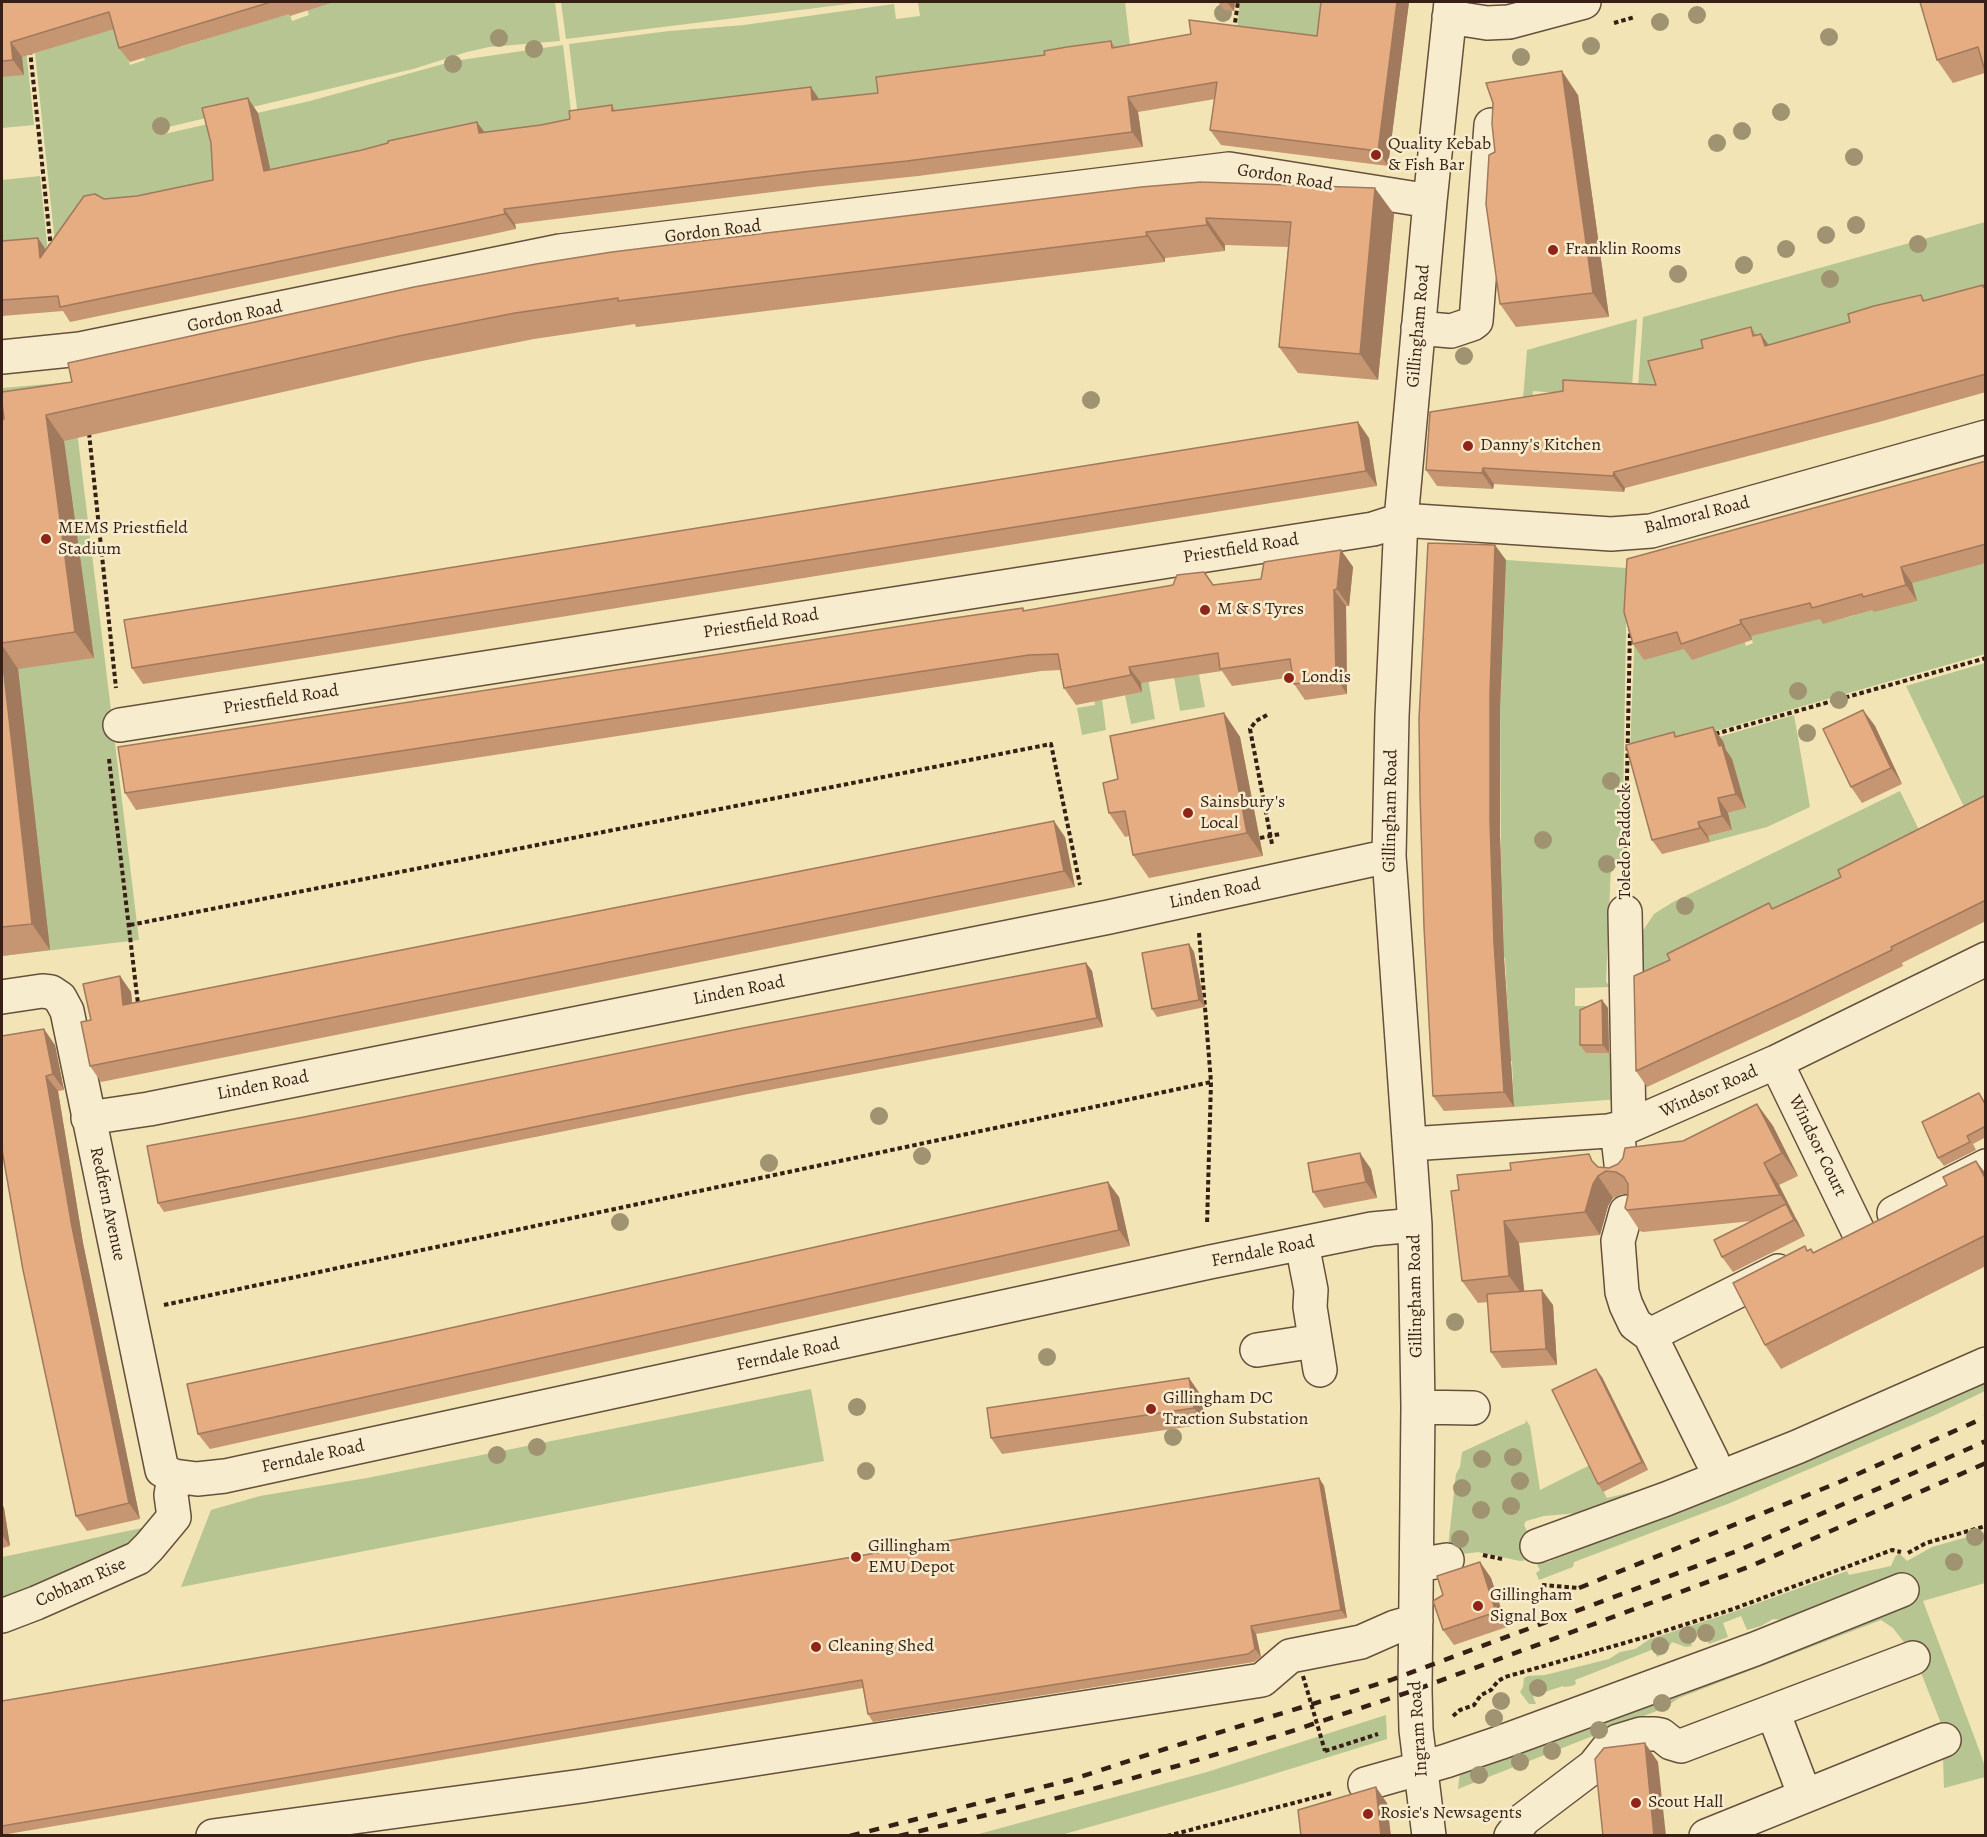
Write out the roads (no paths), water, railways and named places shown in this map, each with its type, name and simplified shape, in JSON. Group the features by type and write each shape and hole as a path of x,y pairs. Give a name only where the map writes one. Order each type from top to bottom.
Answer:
{"street":[{"path":"1450,9 1487,22 1509,22 1584,2"},
{"name":"Gillingham Road","path":"1416,1621 1432,1562 1418,1407 1415,1225 1389,856 1392,716 1401,520 1450,9"},
{"path":"1418,328 1452,331 1476,321 1491,125"},
{"name":"Gordon Road","path":"2,357 80,349 560,251 1229,169 1430,201"},
{"name":"Balmoral Road","path":"1401,520 1611,534 1651,531 1986,437"},
{"name":"Priestfield Road","path":"120,725 1373,529 1401,520"},
{"name":"Linden Road","path":"88,1118 149,1109 1196,899 1389,856"},
{"name":"Toledo Paddock","path":"1622,1172 1625,912"},
{"name":"Windsor Road","path":"1410,1144 1623,1128 1776,1062 1986,958"},
{"name":"Redfern Avenue","path":"2,997 42,991 55,994 67,1011 88,1118 168,1473"},
{"name":"Windsor Court","path":"1776,1062 1858,1231"},
{"path":"1650,1335 1986,1166"},
{"name":"Ferndale Road","path":"168,1473 197,1479 225,1476 1210,1262 1372,1229 1415,1225"},
{"path":"1622,1226 1622,1292 1626,1305 1635,1324 1650,1335 1712,1460"},
{"path":"1257,1350 1318,1356 1310,1307 1311,1290 1302,1244"},
{"path":"1537,1546 1757,1464 1986,1364"},
{"path":"1418,1407 1473,1408"},
{"name":"Cobham Rise","path":"2,1616 138,1558 174,1517 168,1473"},
{"path":"1365,1784 1446,1761 1510,1739 1755,1649 1902,1590"},
{"path":"213,1836 582,1786 1263,1680 1290,1656 1361,1642 1395,1627 1416,1621"},
{"name":"Ingram Road","path":"1416,1621 1416,1730 1429,1836"},
{"path":"1511,1836 1524,1819 1594,1766 1609,1747 1618,1741 1641,1734 1655,1734 1682,1746 1913,1658"},
{"path":"1773,1712 1805,1796"},
{"path":"1706,1836 1944,1740"}],"railway":[{"path":"1579,1588 1842,1481 1986,1417"},
{"path":"850,1836 1074,1779 1391,1680 1737,1551 1986,1441"},
{"path":"899,1836 1082,1792 1177,1766 1277,1736 1415,1690 1751,1566 1986,1463"}],"place":[{"name":"Quality Kebab & Fish Bar","path":"1376,155"},
{"name":"Franklin Rooms","path":"1553,250"},
{"name":"Danny's Kitchen","path":"1468,446"},
{"name":"MEMS Priestfield Stadium","path":"46,539"},
{"name":"M & S Tyres","path":"1205,610"},
{"name":"Londis","path":"1289,678"},
{"name":"Sainsbury's Local","path":"1188,813"},
{"name":"Gillingham DC Traction Substation","path":"1151,1409"},
{"name":"Gillingham EMU Depot","path":"856,1557"},
{"name":"Gillingham Signal Box","path":"1478,1606"},
{"name":"Cleaning Shed","path":"816,1647"},
{"name":"Scout Hall","path":"1636,1803"},
{"name":"Rosie's Newsagents","path":"1368,1814"}]}
